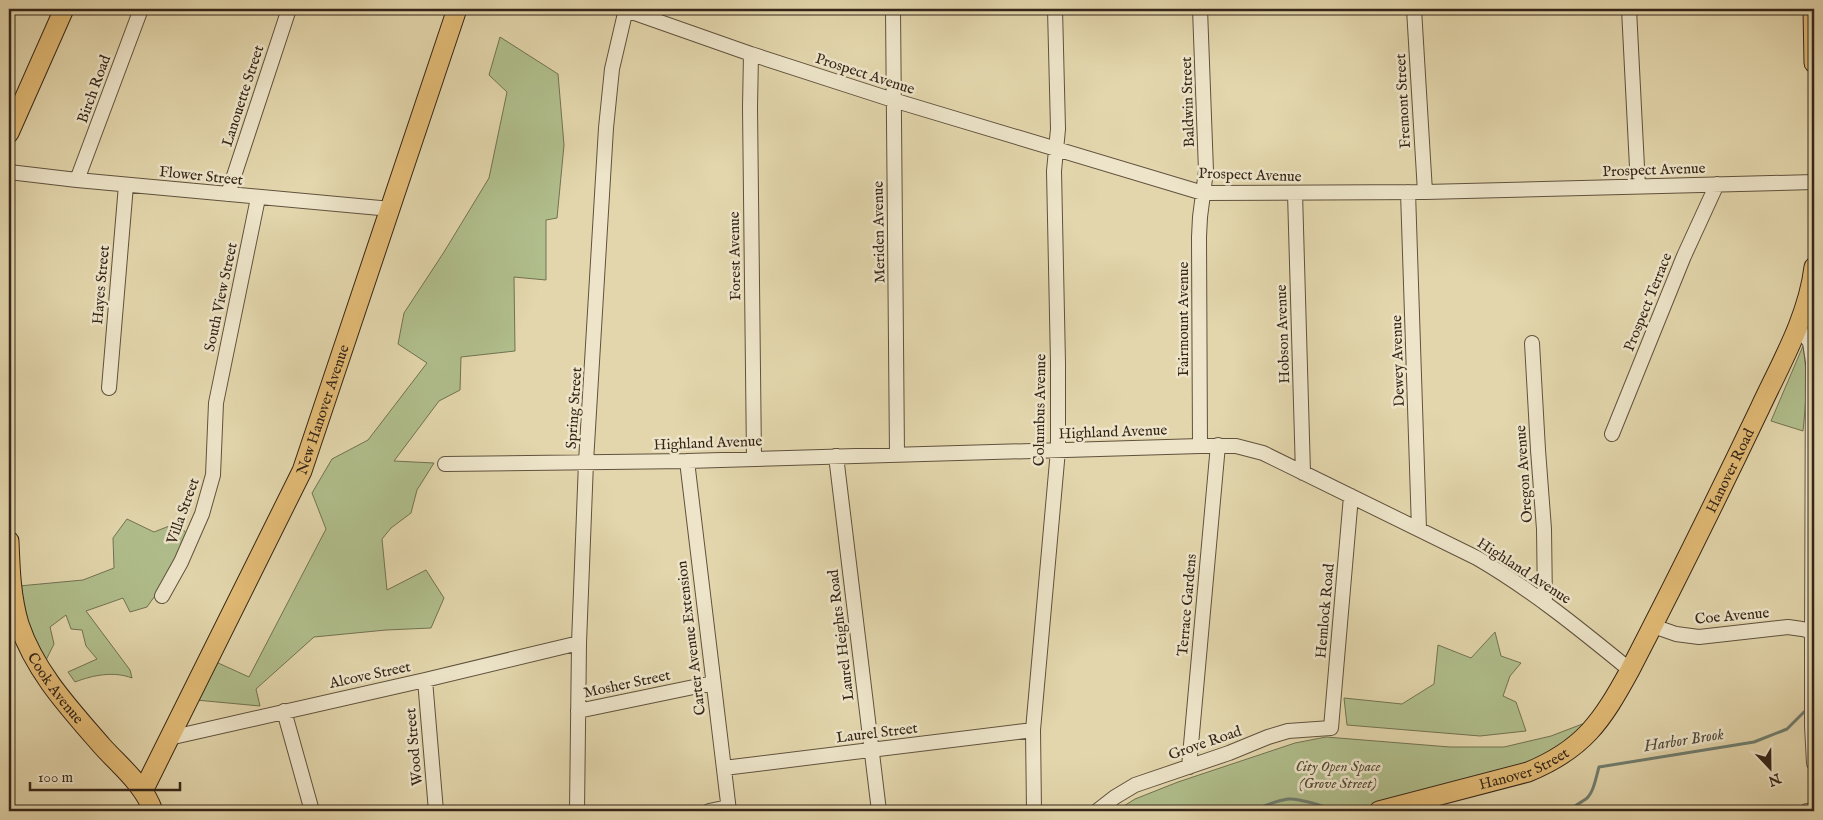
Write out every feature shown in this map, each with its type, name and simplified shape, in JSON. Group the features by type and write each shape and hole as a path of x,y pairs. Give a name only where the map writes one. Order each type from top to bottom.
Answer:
{"main road":[{"path":"9,133 64,9"},
{"name":"New Hanover Avenue","path":"143,791 302,471 457,9"},
{"path":"1813,9 1814,62"},
{"name":"Hanover Road","path":"1630,670 1736,458 1798,327 1810,293 1814,267"},
{"name":"Cook Avenue","path":"9,541 15,608 27,646 38,666 54,688 143,791 153,811"},
{"name":"Hanover Street","path":"1384,810 1505,779 1547,764 1573,747 1598,724 1630,670"}],"street":[{"name":"Birch Road","path":"77,180 141,9"},
{"name":"Lanouette Street","path":"228,194 290,9"},
{"name":"Prospect Avenue","path":"625,9 751,54 893,100 1203,193 1425,192 1814,182"},
{"name":"Spring Street","path":"577,811 579,643 586,462 608,97 613,60 625,9"},
{"name":"Meriden Avenue","path":"893,9 898,455"},
{"name":"Columbus Avenue","path":"1034,811 1033,730 1058,450 1054,171 1058,129 1054,9"},
{"name":"Baldwin Street","path":"1200,9 1206,151 1203,193"},
{"name":"Fremont Street","path":"1414,9 1425,192"},
{"path":"1629,9 1638,187"},
{"name":"Forest Avenue","path":"751,54 754,458"},
{"name":"Flower Street","path":"9,172 258,198 391,209"},
{"name":"Prospect Terrace","path":"1612,434 1684,256 1717,184"},
{"name":"Hayes Street","path":"109,388 126,185"},
{"name":"Dewey Avenue","path":"1408,192 1419,528"},
{"name":"Fairmount Avenue","path":"1200,446 1199,237 1203,193"},
{"name":"Hobson Avenue","path":"1295,193 1303,473"},
{"name":"South View Street","path":"216,402 258,198"},
{"path":"1798,327 1810,342 1813,362 1812,655 1814,758"},
{"name":"Oregon Avenue","path":"1532,343 1544,529 1545,603"},
{"name":"Villa Street","path":"162,596 181,562 202,514 212,481 216,402"},
{"name":"Highland Avenue","path":"445,464 687,461 1218,445 1250,449 1419,528 1493,567 1545,603 1630,670"},
{"name":"Terrace Gardens","path":"1189,767 1218,445"},
{"name":"Laurel Heights Road","path":"836,456 879,811"},
{"name":"Carter Avenue Extension","path":"687,461 728,809"},
{"name":"Hemlock Road","path":"1331,728 1351,496"},
{"name":"Coe Avenue","path":"1653,626 1676,634 1699,637 1788,628 1813,632"},
{"name":"Alcove Street","path":"169,738 579,643"},
{"name":"Wood Street","path":"425,680 436,811"},
{"name":"Mosher Street","path":"578,711 713,682"},
{"path":"284,711 312,811"},
{"name":"Grove Road","path":"1096,811 1114,797 1135,785 1229,754 1268,737 1288,731 1331,728"},
{"name":"Laurel Street","path":"724,768 1033,730"},
{"path":"709,811 728,809"},
{"path":"1807,811 1814,811"}],"green space":[{"path":"500,37 558,74 564,145 557,218 546,220 546,280 514,277 515,351 461,357 460,390 439,401 394,461 434,463 417,490 411,513 391,528 382,539 387,590 426,570 444,598 431,628 314,637 256,689 260,706 196,700 216,662 249,677 326,529 312,493 332,459 368,440 427,363 398,344 404,313 489,178 507,92 489,75"},
{"path":"1803,346 1806,388 1803,431 1771,421"},
{"path":"127,519 154,532 177,523 188,535 169,576 147,607 130,612 123,598 86,611 130,670 132,678 104,675 89,677 75,682 68,672 97,659 86,646 82,630 71,629 66,615 50,627 54,644 46,660 58,678 54,680 26,624 19,586 83,580 114,568 113,538"},
{"path":"1495,632 1501,656 1521,663 1510,676 1503,696 1516,702 1526,731 1480,736 1347,725 1344,698 1402,704 1434,684 1438,645 1471,658"},
{"name":"City Open Space (Grove Street)","path":"1585,723 1590,728 1527,768 1351,811 1116,811 1135,799 1178,782 1295,743 1326,737 1450,747 1504,747 1551,736"}],"waterway":[{"name":"Harbor Brook","path":"1569,811 1589,796 1599,767 1754,742 1787,729 1807,709"},
{"name":"Harbor Brook","path":"1253,811 1288,799 1311,803 1334,811"}]}
